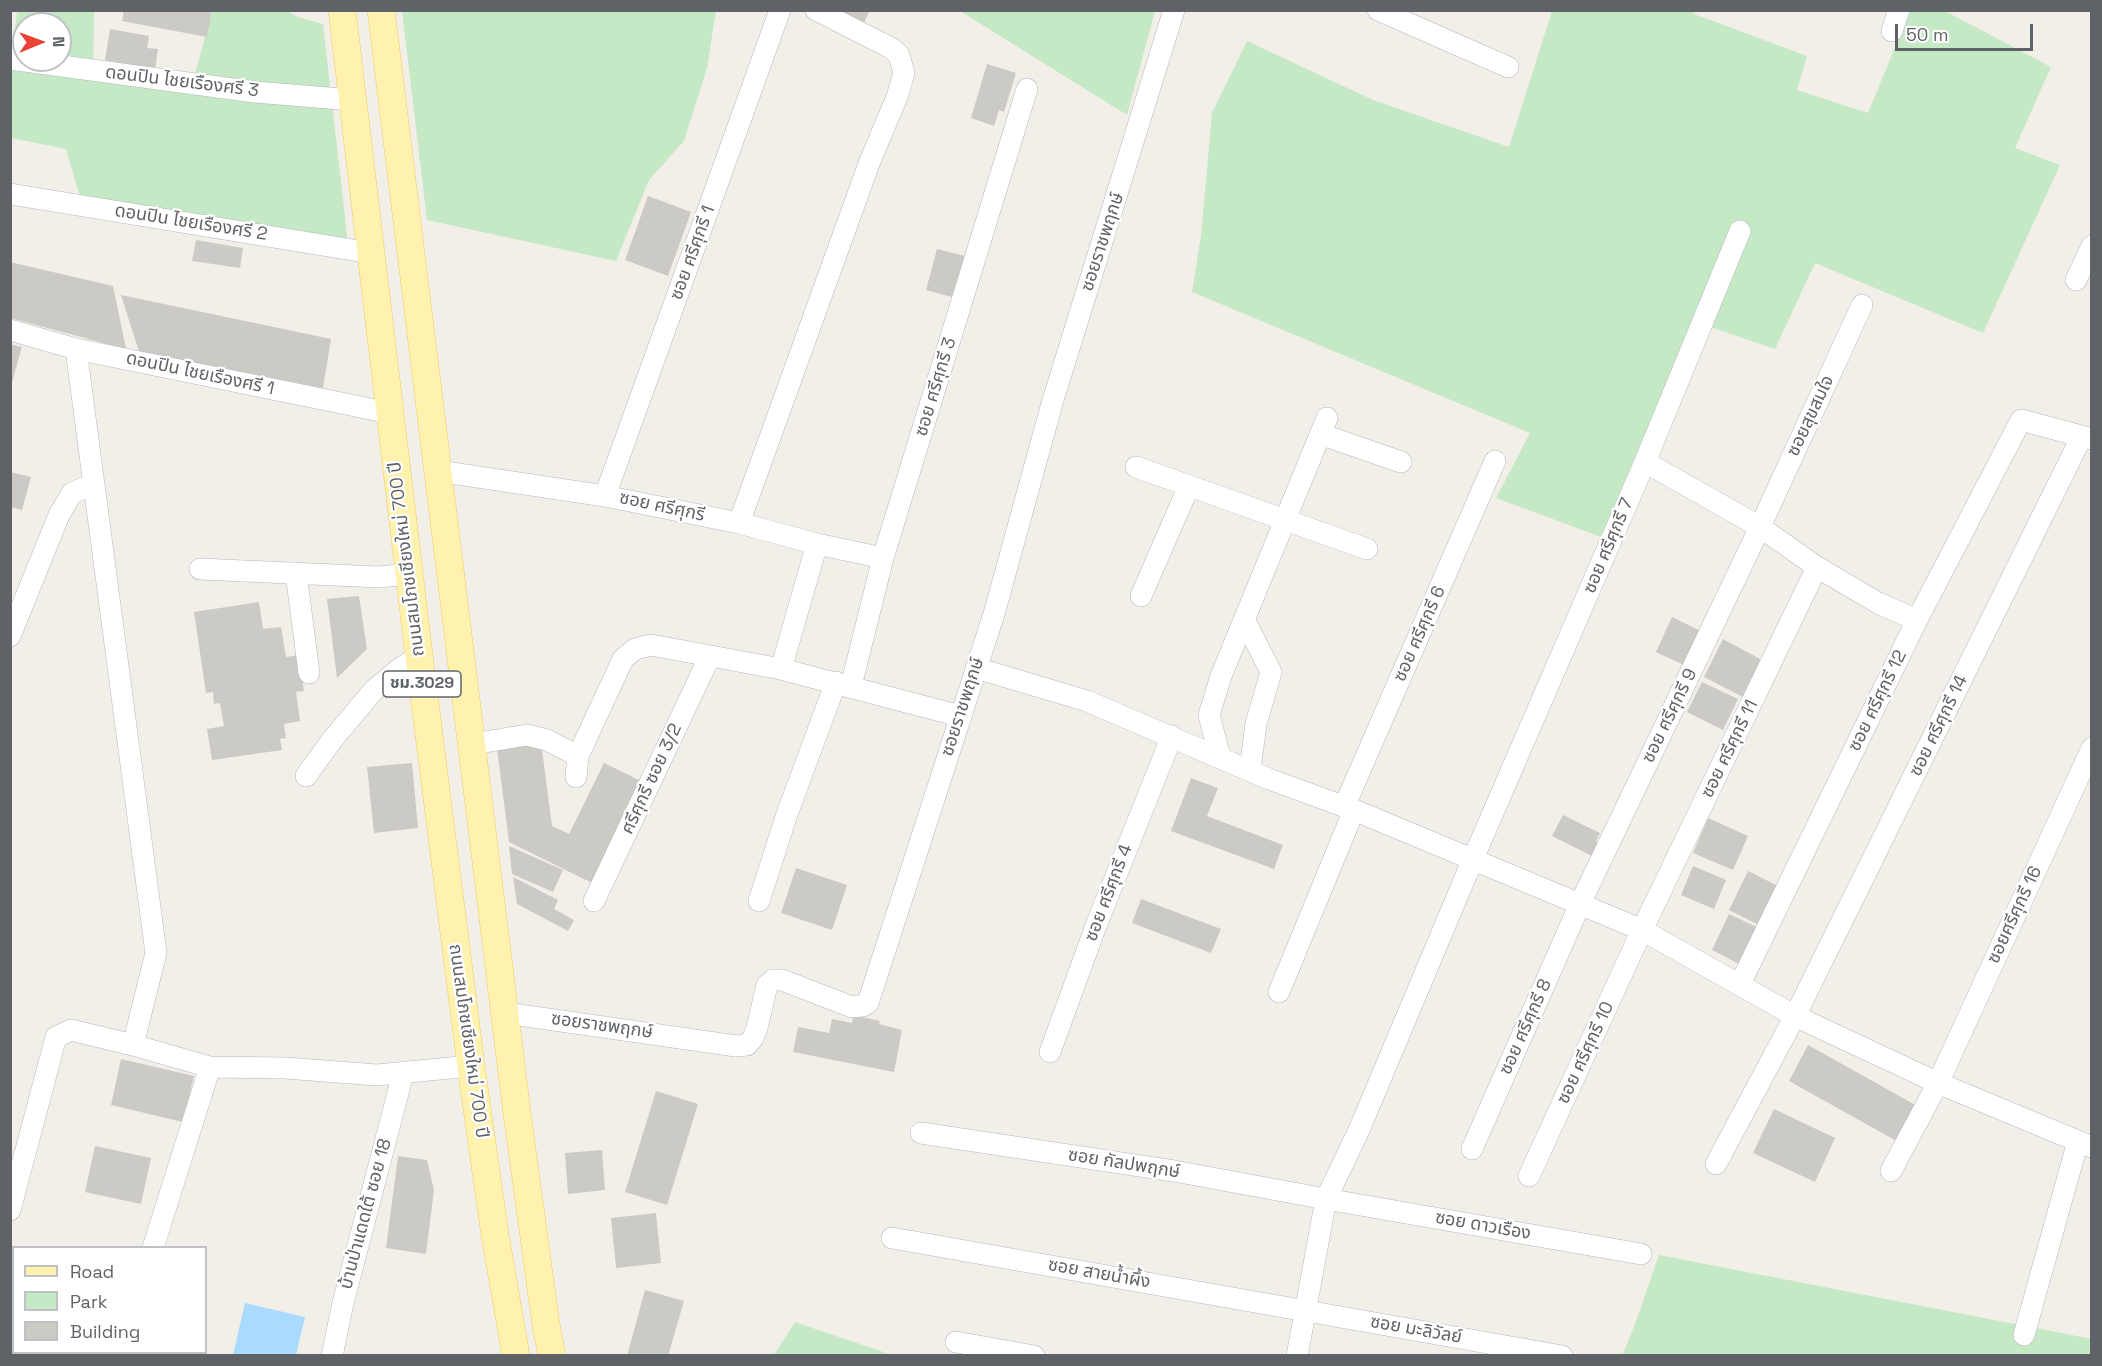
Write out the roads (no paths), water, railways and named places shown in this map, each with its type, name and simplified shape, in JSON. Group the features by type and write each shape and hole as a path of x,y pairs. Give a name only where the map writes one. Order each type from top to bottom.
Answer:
{"main road":[{"name":"ถนนสมโภชเชียงใหม่ 700 ปี","path":"342,10 419,656 471,1066 495,1235 516,1356"},
{"name":"ชม.3029","path":"381,10 505,1012 541,1290 552,1356"}],"street":[{"name":"ซอย ศรีศุกรี 1","path":"605,496 780,10"},
{"path":"739,523 904,73 899,55 891,48 816,10"},
{"name":"ซอยราชพฤกษ์","path":"505,1012 736,1046 747,1044 753,1038 767,985 773,980 782,980 852,1007 868,1003 994,614 1053,400 1174,10"},
{"path":"1378,10 1425,20 1508,67"},
{"path":"1892,31 1899,10"},
{"name":"ดอนปิน ไชยเรืองศรี 3","path":"10,59 255,92 353,100"},
{"name":"ซอย ศรีศุกรี 3","path":"759,901 787,814 843,684 884,558 1027,89"},
{"name":"ดอนปิน ไชยเรืองศรี 2","path":"10,194 371,253"},
{"name":"ซอย ศรีศุกรี 7","path":"1297,1356 1326,1199 1359,1130 1473,859 1645,462 1740,231"},
{"path":"2076,280 2091,246"},
{"name":"ซอยสุขสมใจ","path":"1760,527 1862,305"},
{"name":"ดอนปิน ไชยเรืองศรี 1","path":"10,330 76,349 390,414"},
{"path":"76,349 156,953 134,1045"},
{"name":"ซอย ศรีศุกรี 12","path":"1740,984 1917,620 2021,420 2087,437"},
{"path":"1220,757 1209,715 1221,676 1324,426 1401,462"},
{"name":"ซอย ศรีศุกรี 14","path":"1716,1164 1795,1016 2087,437"},
{"name":"ซอย ศรีศุกรี 6","path":"1279,992 1349,809 1496,461"},
{"path":"1645,462 1760,527 1817,567 1878,603 1917,620"},
{"path":"1136,467 1367,549"},
{"name":"ซอย ศรีศุกรี","path":"438,471 605,496 739,523 817,544 884,558"},
{"path":"10,636 59,515 72,493 93,484"},
{"path":"1142,596 1189,486"},
{"name":"ซอย ศรีศุกรี 9","path":"1581,904 1760,527"},
{"path":"782,669 817,544"},
{"name":"ซอย ศรีศุกรี 11","path":"1642,930 1817,567"},
{"path":"200,569 379,577 409,574"},
{"path":"296,573 309,674"},
{"path":"1245,621 1271,672 1256,724 1250,770"},
{"path":"473,744 527,735 547,740 577,766 623,659 635,649 651,645 782,669 960,716"},
{"path":"306,776 332,740 374,690 419,656"},
{"name":"ศรีศุกรี ซอย 3/2","path":"594,901 710,656"},
{"path":"976,668 1068,694 1642,930 1795,1016 1938,1083 2085,1144 2024,1335"},
{"name":"ซอย ศรีศุกรี 4","path":"1050,1052 1097,923 1172,736"},
{"name":"ซอยศรีศุกรี 16","path":"1891,1171 1938,1083 2091,748"},
{"name":"ซอย ศรีศุกรี 8","path":"1472,1149 1581,904"},
{"name":"ซอย ศรีศุกรี 10","path":"1529,1176 1642,930"},
{"path":"10,1210 17,1157 56,1037 71,1030 210,1067 285,1068 377,1075 471,1066"},
{"path":"154,1246 210,1067"},
{"name":"บ้านป่าแดดใต้ ซอย 18","path":"332,1356 343,1303 403,1074"},
{"name":"ซอย กัลปพฤกษ์","path":"921,1133 1174,1171 1326,1199"},
{"name":"ซอย ดาวเรือง","path":"1326,1199 1641,1254"},
{"name":"ซอย สายน้ำผึ้ง","path":"892,1238 1305,1310"},
{"name":"ซอย มะลิวัลย์","path":"1305,1310 1562,1356"},
{"path":"956,1342 1034,1356"}],"water":[{"path":"245,1303 305,1317 296,1355 233,1355"}]}
